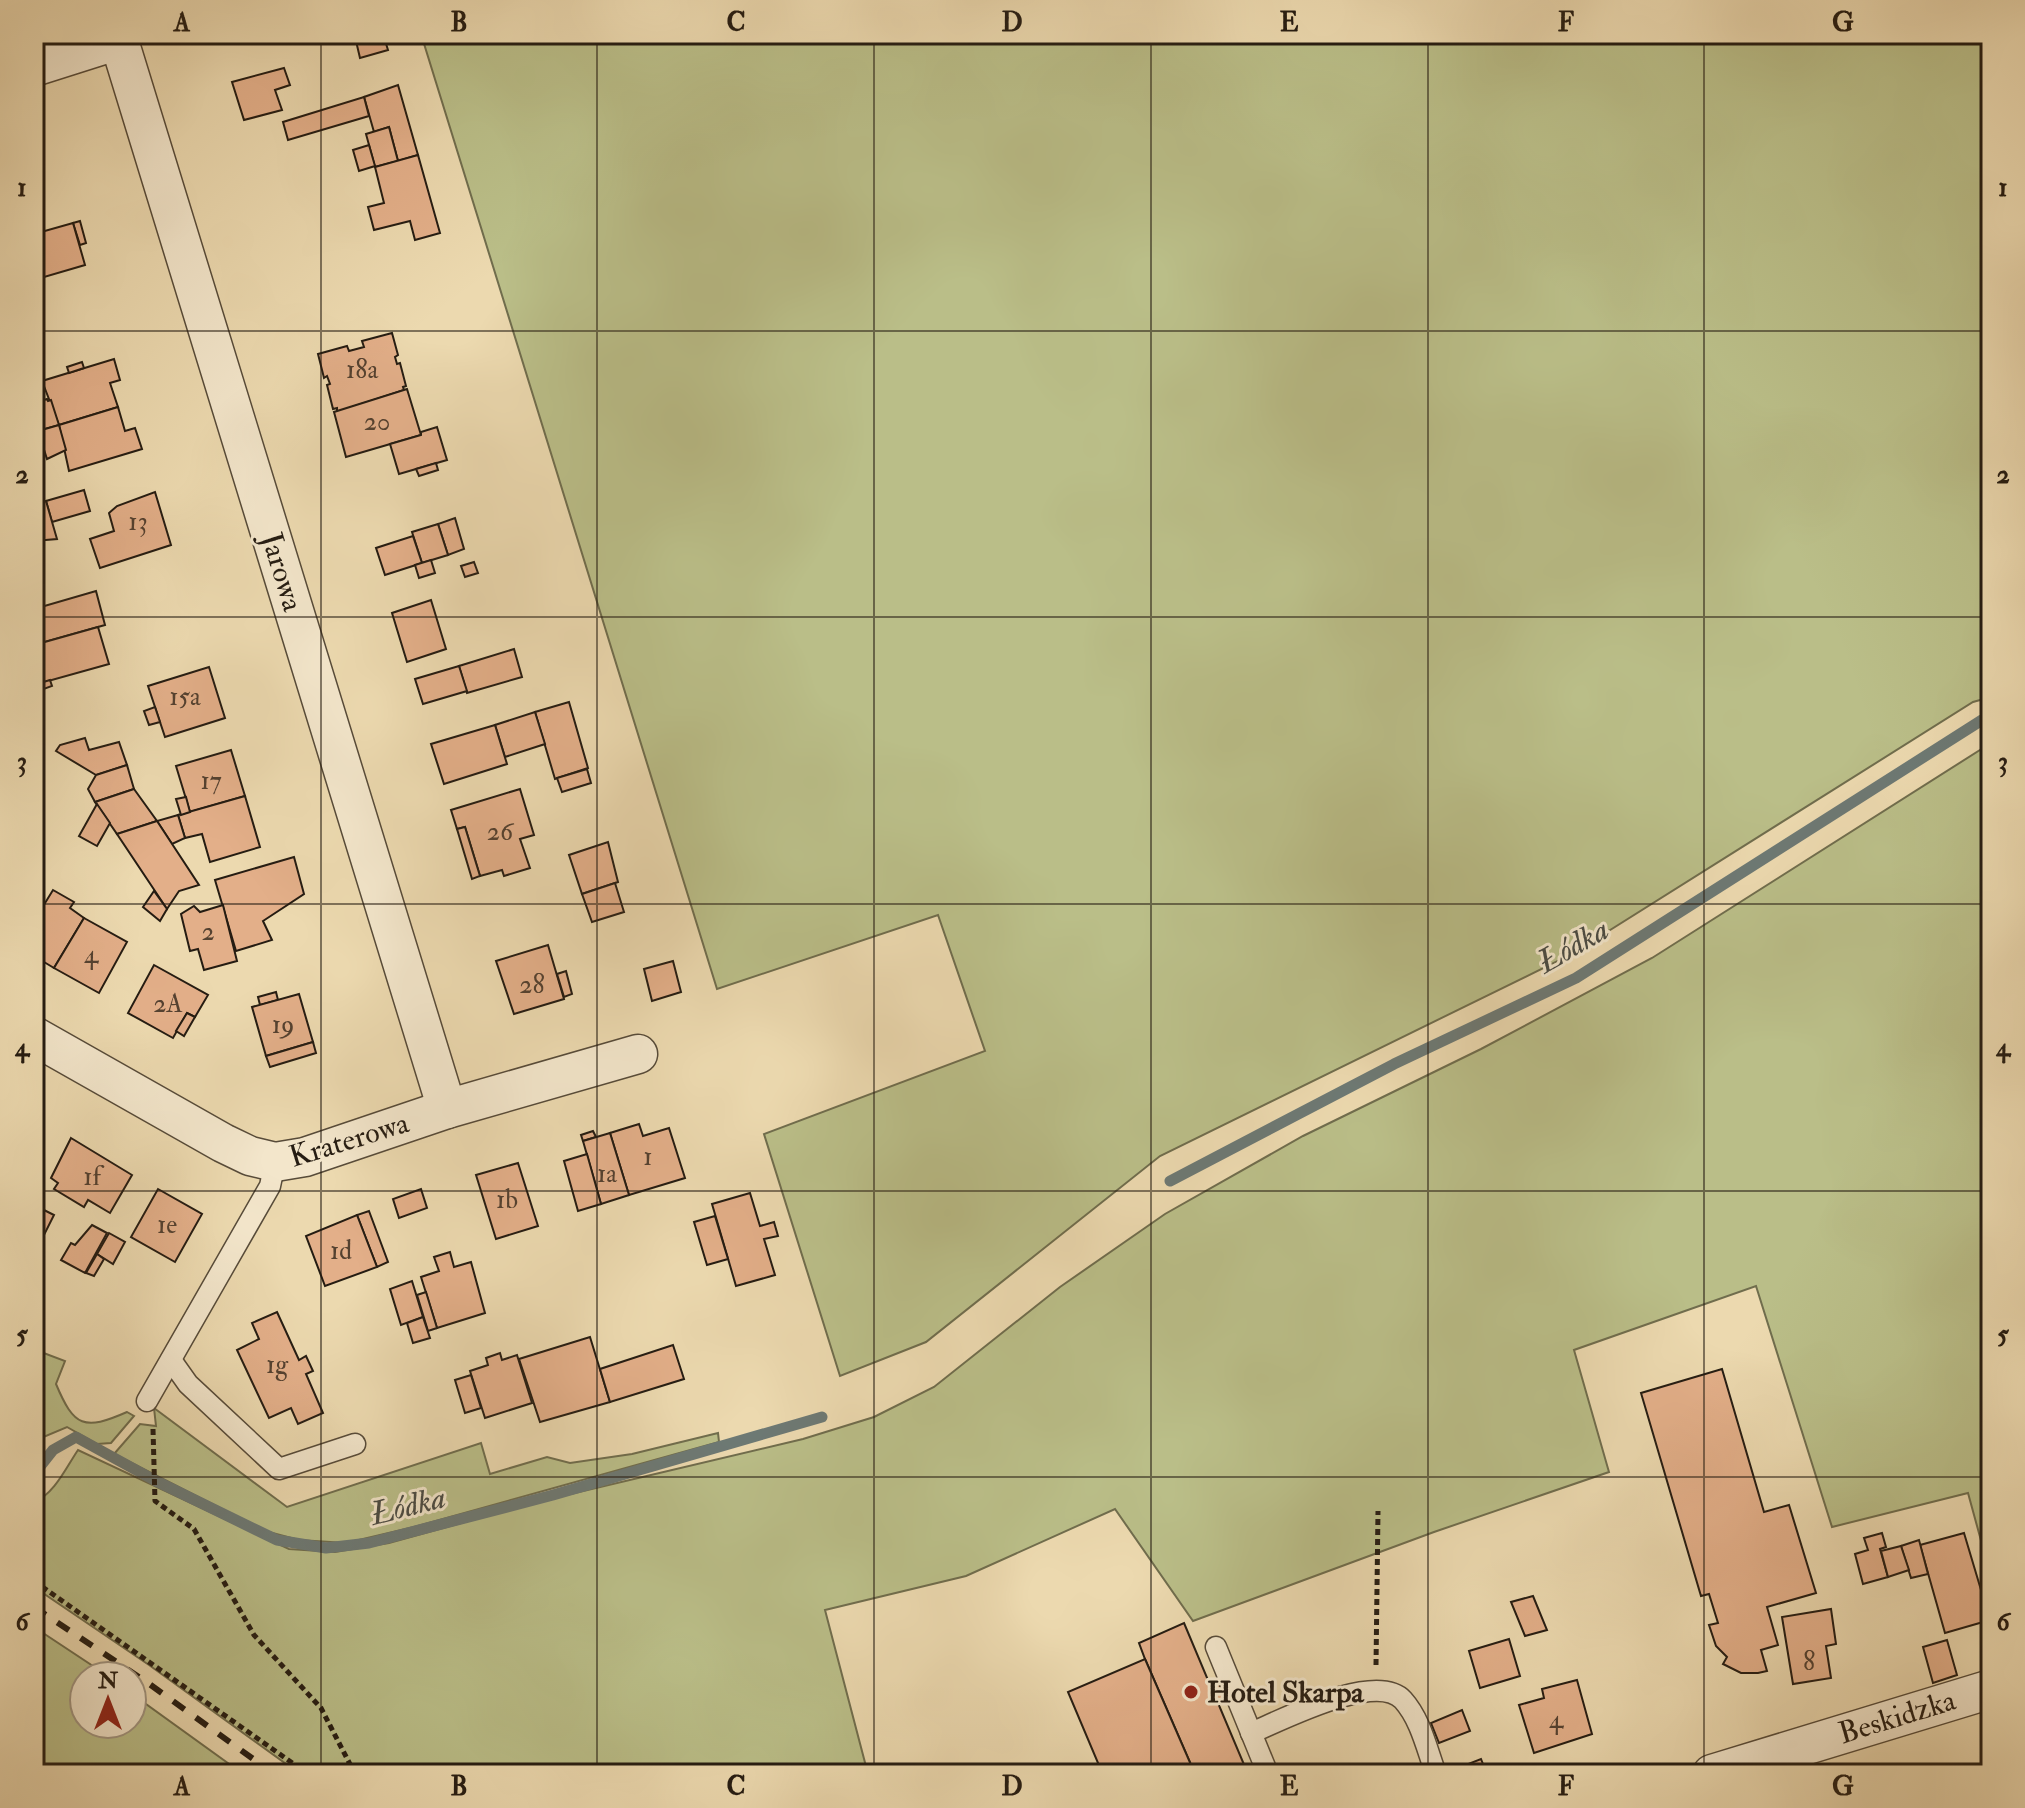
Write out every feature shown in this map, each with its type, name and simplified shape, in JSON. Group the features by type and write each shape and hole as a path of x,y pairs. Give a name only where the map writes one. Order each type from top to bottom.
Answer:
{"street":[{"path":"34,67 118,37"},
{"name":"Jarowa","path":"118,37 447,1109"},
{"name":"Kraterowa","path":"34,1036 223,1143 250,1156 275,1162 305,1157 447,1109 638,1054"},
{"name":"Beskidzka","path":"1712,1774 1991,1689"}],"lane":[{"path":"147,1401 270,1186 275,1162"},
{"path":"171,1360 188,1384 279,1469 355,1444"},
{"path":"1216,1647 1268,1774"},
{"path":"1251,1733 1354,1692 1375,1690 1400,1697 1414,1715 1436,1774"}],"path":[{"path":"147,1401 153,1426 152,1485 155,1501 194,1529 254,1635 321,1708 355,1774"},
{"path":"1375,1690 1378,1511"},
{"path":"34,1581 308,1774"}],"green space":[{"path":"421,34 1991,34 1991,697 1973,702 1572,954 1160,1156 926,1342 840,1376 764,1134 985,1051 938,915 717,989"},
{"path":"1991,743 1991,1577 1968,1493 1832,1527 1756,1286 1574,1350 1609,1472 1434,1532 1193,1621 1115,1509 966,1576 825,1610 868,1774 300,1774 148,1664 148,1660 142,1660 34,1587 34,1502 54,1487 78,1450 289,1549 335,1552 389,1543 541,1501 803,1439 874,1417 934,1387 1060,1287 1165,1214 1303,1136 1481,1049 1652,958"},
{"path":"41,1352 65,1361 56,1384 75,1417 90,1423 127,1412 134,1416 111,1443 97,1444 67,1427 34,1441 34,1365"},
{"path":"154,1408 287,1507 481,1443 490,1474 547,1457 570,1463 632,1454 718,1433 719,1442 346,1543 299,1540 265,1531 114,1454 140,1424 156,1426"},
{"path":"34,1627 84,1660 68,1660 68,1740 148,1740 148,1706 243,1774 34,1774"}],"building":[{"path":"383,34 388,50 360,58 356,41"},
{"path":"284,68 290,85 275,90 282,110 244,120 232,82"},
{"path":"398,85 418,155 398,161 389,127 374,132 364,97"},
{"path":"364,97 369,116 288,140 283,122"},
{"path":"389,127 398,161 375,167 366,134"},
{"path":"369,145 375,166 359,171 353,150"},
{"path":"418,155 440,233 415,240 410,221 374,230 368,207 384,203 375,167"},
{"path":"80,221 86,243 80,245 73,223"},
{"path":"73,223 85,265 34,280 34,234"},
{"path":"34,311 42,338 34,343"},
{"path":"392,333 398,355 395,357 397,364 400,363 406,386 404,390 337,412 337,408 333,409 327,385 330,384 327,376 324,378 318,354 347,346 349,351 364,347 362,341"},
{"path":"114,359 120,380 110,383 118,407 59,425 42,381"},
{"path":"82,362 84,368 69,373 67,367"},
{"path":"407,389 421,435 346,457 334,412"},
{"path":"51,400 59,425 38,431 34,403"},
{"path":"118,407 125,431 135,428 142,449 69,471 59,425"},
{"path":"59,425 66,450 47,459 38,431"},
{"path":"437,427 447,460 399,474 390,444"},
{"path":"436,463 438,470 419,476 416,469"},
{"path":"84,490 90,511 52,522 46,501"},
{"path":"155,492 171,545 100,568 90,539 114,531 109,513 117,506"},
{"path":"46,501 57,539 34,541 34,505"},
{"path":"455,518 464,549 448,555 438,524"},
{"path":"438,524 448,555 422,563 412,532"},
{"path":"413,536 422,563 385,575 376,548"},
{"path":"431,560 435,573 419,578 415,565"},
{"path":"474,562 478,573 465,577 461,566"},
{"path":"96,591 105,625 34,645 34,609"},
{"path":"431,600 446,649 407,662 392,613"},
{"path":"98,627 109,664 34,685 34,645"},
{"path":"514,649 522,677 467,693 459,666"},
{"path":"459,666 467,691 423,704 415,679"},
{"path":"209,667 225,718 165,737 148,686"},
{"path":"50,680 52,686 41,690 40,683"},
{"path":"569,702 588,768 555,779 535,712"},
{"path":"155,707 160,722 149,725 144,711"},
{"path":"535,712 545,744 505,757 495,725"},
{"path":"495,725 507,764 444,784 431,744"},
{"path":"85,738 89,750 119,742 127,765 96,775 56,751 60,745"},
{"path":"231,750 245,796 190,812 176,766"},
{"path":"127,765 134,789 95,802 88,789 96,775"},
{"path":"587,769 591,783 562,792 557,778"},
{"path":"134,789 157,821 117,834 95,802"},
{"path":"520,789 534,835 520,839 530,868 504,876 502,870 480,876 465,827 457,829 451,810"},
{"path":"245,796 260,847 210,862 202,834 185,838 178,815"},
{"path":"186,797 190,812 181,815 176,799"},
{"path":"97,804 110,823 97,846 79,836"},
{"path":"178,815 185,838 172,844 157,821"},
{"path":"157,821 199,885 179,891 167,909 117,834"},
{"path":"465,827 480,876 472,879 457,829"},
{"path":"608,842 618,882 582,894 569,855"},
{"path":"294,857 304,894 263,921 272,940 236,951 215,880"},
{"path":"615,883 624,912 592,922 582,894"},
{"path":"53,890 74,902 70,908 84,918 54,968 34,956 34,921"},
{"path":"154,891 167,909 160,921 143,907"},
{"path":"223,905 237,961 204,970 198,949 190,951 181,914 194,906 200,912"},
{"path":"84,918 127,942 99,993 54,968"},
{"path":"548,945 564,999 514,1014 496,961"},
{"path":"673,961 681,992 652,1001 644,969"},
{"path":"154,965 208,995 195,1017 187,1013 173,1038 128,1013"},
{"path":"566,971 572,994 564,997 557,974"},
{"path":"276,992 278,1000 260,1005 258,997"},
{"path":"299,994 313,1042 266,1056 252,1007"},
{"path":"187,1013 195,1017 184,1036 176,1031"},
{"path":"313,1042 316,1053 270,1067 266,1056"},
{"path":"639,1124 643,1136 669,1128 685,1178 629,1195 610,1133"},
{"path":"593,1131 596,1137 583,1141 581,1135"},
{"path":"610,1133 629,1195 601,1204 583,1141"},
{"path":"71,1138 132,1175 110,1213 88,1200 84,1207 54,1189 58,1183 51,1178"},
{"path":"587,1154 601,1204 578,1211 564,1161"},
{"path":"518,1163 538,1226 496,1239 476,1175"},
{"path":"158,1189 202,1214 175,1262 131,1237"},
{"path":"421,1189 427,1208 399,1218 393,1199"},
{"path":"750,1193 760,1226 774,1222 778,1236 764,1239 775,1275 736,1286 712,1204"},
{"path":"34,1205 54,1215 44,1235 34,1230"},
{"path":"369,1211 388,1262 377,1267 357,1215"},
{"path":"357,1215 377,1267 325,1286 306,1236"},
{"path":"715,1216 728,1259 707,1265 694,1222"},
{"path":"92,1225 107,1233 85,1273 61,1260 71,1243 75,1245"},
{"path":"109,1233 125,1242 113,1264 97,1254"},
{"path":"450,1252 454,1267 471,1262 485,1313 437,1328 421,1277 439,1271 434,1257"},
{"path":"97,1254 104,1259 94,1276 86,1273"},
{"path":"412,1281 423,1317 401,1325 390,1289"},
{"path":"426,1292 437,1328 428,1331 417,1295"},
{"path":"277,1312 299,1360 306,1356 313,1371 306,1374 323,1413 298,1424 291,1408 269,1418 237,1350 259,1339 252,1323"},
{"path":"423,1317 430,1338 413,1343 407,1323"},
{"path":"590,1337 610,1402 540,1422 519,1359"},
{"path":"673,1345 684,1379 610,1402 600,1369"},
{"path":"500,1353 502,1360 517,1355 532,1403 485,1418 470,1371 488,1365 486,1358"},
{"path":"1722,1369 1764,1512 1789,1505 1816,1593 1767,1607 1778,1645 1761,1650 1767,1671 1758,1673 1741,1673 1723,1664 1727,1657 1716,1646 1709,1625 1718,1623 1709,1594 1701,1596 1641,1393"},
{"path":"471,1375 481,1408 465,1413 455,1380"},
{"path":"1882,1533 1886,1547 1880,1549 1888,1577 1863,1584 1855,1554 1868,1550 1864,1538"},
{"path":"1964,1533 1990,1620 1945,1633 1920,1545"},
{"path":"1919,1540 1928,1574 1911,1578 1901,1546"},
{"path":"1901,1546 1909,1570 1888,1577 1881,1551"},
{"path":"1533,1596 1547,1630 1525,1636 1511,1602"},
{"path":"1831,1609 1836,1644 1826,1646 1831,1678 1793,1684 1782,1617"},
{"name":"Hotel Skarpa","path":"1184,1623 1210,1685 1218,1681 1226,1700 1218,1703 1248,1774 1195,1774 1145,1659 1139,1643"},
{"path":"1509,1639 1520,1676 1480,1688 1469,1651"},
{"path":"1947,1640 1957,1675 1933,1683 1923,1647"},
{"path":"1145,1659 1195,1774 1092,1774 1101,1770 1068,1692"},
{"path":"1577,1680 1592,1734 1534,1753 1519,1705 1544,1698 1542,1689"},
{"path":"1462,1710 1470,1731 1439,1743 1431,1723"},
{"path":"1481,1759 1487,1774 1451,1774 1450,1771"}],"waterway":[{"name":"Łódka","path":"1170,1181 1394,1064 1576,978 1982,720"},
{"name":"Łódka","path":"34,1474 53,1450 76,1437 156,1481 277,1540 326,1548 369,1543 553,1495 822,1417"}],"railway":[{"path":"34,1607 148,1683 274,1774"}],"place":[{"name":"Hotel Skarpa","path":"1191,1692"}]}
